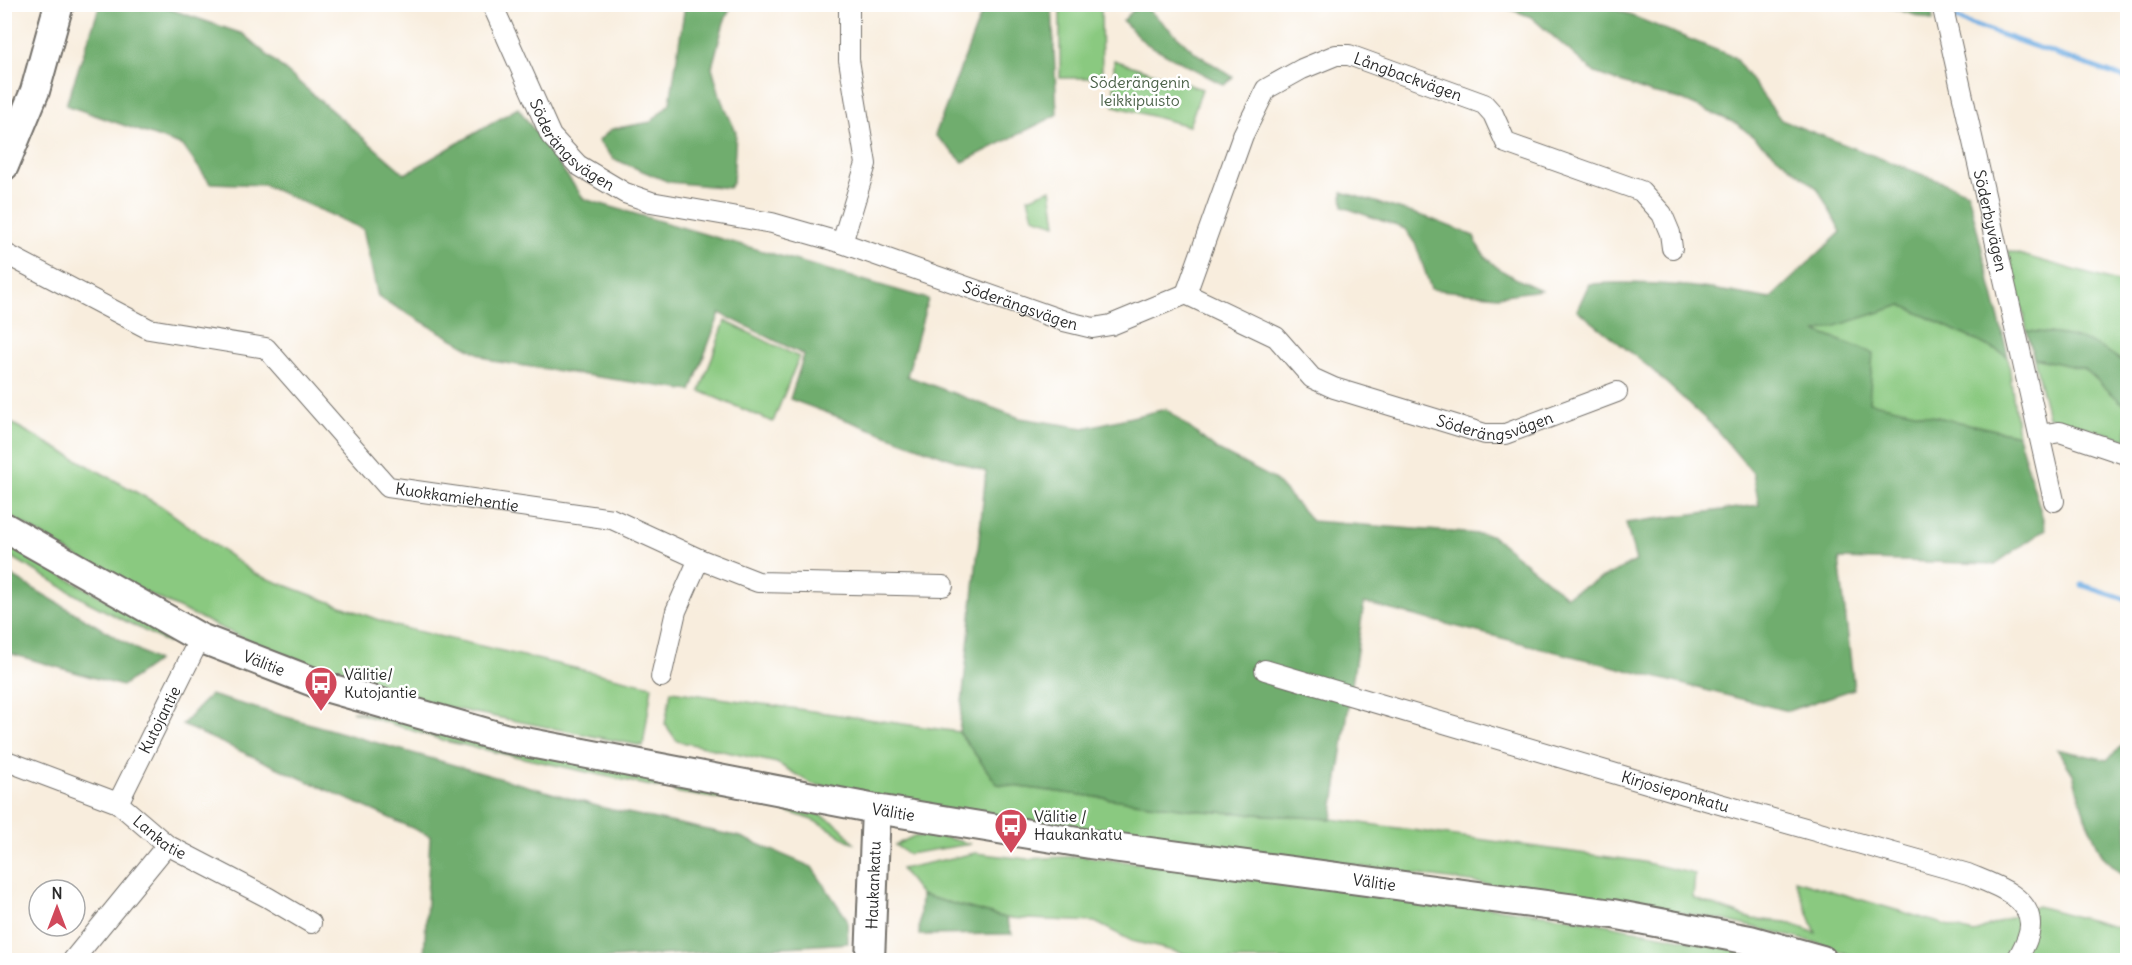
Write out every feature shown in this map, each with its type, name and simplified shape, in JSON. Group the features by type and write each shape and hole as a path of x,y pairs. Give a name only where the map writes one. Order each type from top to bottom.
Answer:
{"main road":[{"path":"4,166 35,91 58,4"},
{"name":"Välitie","path":"4,527 200,638 329,688 504,738 876,809 1102,845 1613,914 1749,940 1822,960"},
{"name":"Haukankatu","path":"870,960 876,809"}],"street":[{"name":"Söderängsvägen","path":"492,4 552,136 578,165 625,193 651,202 772,224 842,243 1064,321 1093,327 1111,325 1186,294 1276,337 1312,378 1334,388 1485,434 1505,434 1617,392"},
{"path":"842,243 866,164 849,60 849,4"},
{"name":"Söderbyvägen","path":"1942,4 2054,501"},
{"name":"Långbackvägen","path":"1186,294 1243,135 1266,89 1302,69 1336,55 1349,55 1484,104 1493,114 1506,143 1641,191 1662,214 1670,232 1672,248"},
{"name":"Kuokkamiehentie","path":"4,253 149,329 266,348 388,487 612,519 699,559 758,582 943,586"},
{"path":"2040,435 2060,432 2127,455"},
{"path":"661,677 676,611 699,559"},
{"name":"Kutojantie","path":"118,803 200,638"},
{"name":"Kirjosieponkatu","path":"1265,670 1665,789 1968,874 2013,894 2028,913 2031,925 2017,960"},
{"name":"Lankatie","path":"4,760 118,803 167,845 267,897 311,923"},
{"path":"73,960 167,845"}],"green space":[{"path":"155,4 243,34 405,174 518,108 584,199 928,299 907,376 1020,418 1084,428 1166,409 1216,449 1274,479 1312,521 1491,535 1566,596 1636,561 1626,523 1759,505 1753,473 1714,427 1649,367 1577,310 1589,284 1636,283 1680,286 1770,299 1841,232 1818,189 1737,124 1680,99 1651,93 1595,73 1531,17 1499,5 1605,5 1734,57 1781,120 1968,192 2008,356 1902,305 1817,332 1873,353 1869,402 2018,435 2046,529 1995,564 1839,559 1854,689 1788,711 1364,603 1332,819 1203,811 997,784 959,732 986,472 790,399 804,355 720,313 691,391 492,361 378,297 363,229 264,185 210,183 183,146 66,105 100,5"},
{"path":"985,4 1052,5 1057,115 963,162 935,135"},
{"path":"1139,4 1143,5 1197,54 1233,77 1224,85 1145,43 1123,21"},
{"path":"685,5 732,5 724,22 712,67 721,99 736,132 733,182 729,188 669,182 614,159 598,141 612,129 651,122 670,103"},
{"path":"1883,5 1931,5 1933,21"},
{"path":"1101,7 1102,78 1060,78 1060,8"},
{"name":"Söderängenin leikkipuisto","path":"1114,60 1202,89 1189,126 1114,106"},
{"path":"1051,189 1056,224 1033,217 1028,198"},
{"path":"1342,192 1429,218 1474,236 1484,255 1492,263 1510,276 1541,290 1498,296 1431,289 1416,245 1405,229 1343,207"},
{"path":"2008,251 2127,285 2127,439 2048,417"},
{"path":"1902,305 2008,356 2018,435 1868,402 1816,331"},
{"path":"725,321 799,357 773,422 700,391"},
{"path":"2027,331 2080,339 2114,355 2126,364 2127,399 2123,404 2085,369 2034,358"},
{"path":"4,419 161,506 255,574 395,626 652,686 643,746 430,704 262,647 102,572 5,513"},
{"path":"5,544 149,623 167,634 168,643 88,602 5,553"},
{"path":"5,572 157,661 122,686 5,652"},
{"path":"671,691 959,732 997,784 1203,811 1332,819 1638,861 1695,874 1693,898 1752,919 1786,922 1816,933 1795,880 1973,933 2037,906 2127,930 2127,960 1863,960 1821,944 1723,920 1609,901 940,809 812,784 777,763 677,741 665,724"},
{"path":"210,695 604,808 741,837 812,867 847,919 848,943 586,960 424,960 430,836 182,725"},
{"path":"352,711 396,718 660,782 660,788 445,741"},
{"path":"2127,740 2127,879 2102,855 2085,817 2073,774 2057,749 2107,760"},
{"path":"675,786 761,799 806,810 825,817 839,826 854,843 823,825 788,812 770,807 674,792"},
{"path":"936,835 971,844 908,854 895,845 912,837"},
{"path":"975,853 1027,859 1081,856 1567,917 1791,960 1210,960 1132,941 1095,922 1006,918 921,895 901,869"},
{"path":"921,895 1006,918 1012,934 919,935"}],"waterway":[{"path":"1912,4 1939,13"},
{"path":"1950,17 2128,79"},
{"path":"2082,585 2128,600"}],"place":[{"name":"Välitie/ Kutojantie","path":"321,712"},
{"name":"Välitie / Haukankatu","path":"1011,854"}]}
